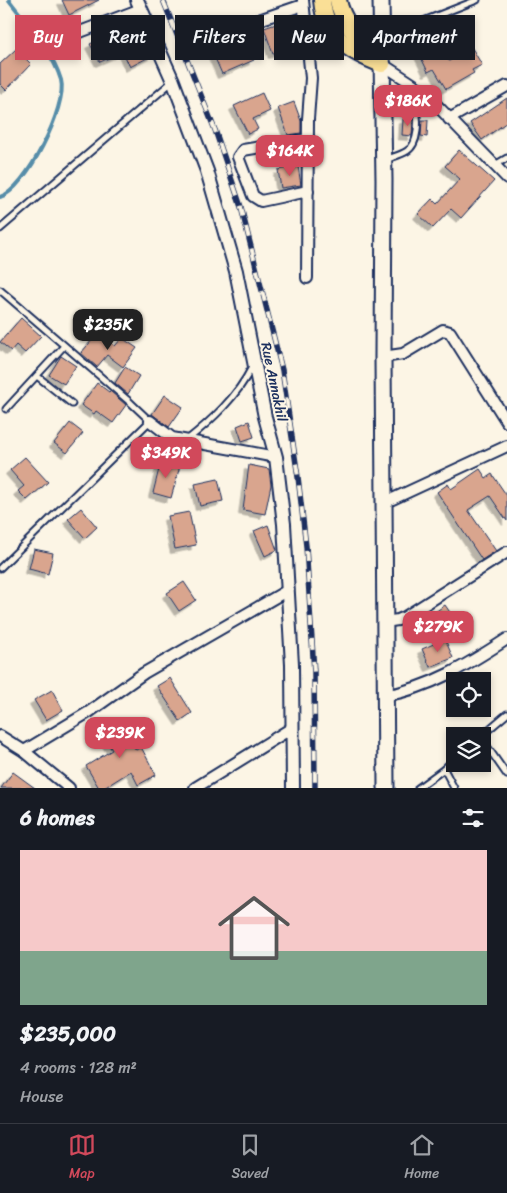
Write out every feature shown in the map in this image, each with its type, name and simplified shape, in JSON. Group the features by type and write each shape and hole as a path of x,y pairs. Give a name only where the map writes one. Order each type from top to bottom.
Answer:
{"main road":[{"path":"322,0 322,9 327,25 338,39 354,51 382,64"},
{"path":"338,0 340,10 348,25 382,64"},
{"path":"381,0 381,15"},
{"path":"382,60 386,788"}],"street":[{"path":"264,17 303,3 311,78 308,120 306,278"},
{"path":"81,31 139,4"},
{"name":"Rue Annakhil","path":"139,4 197,140 236,271 265,417 276,457 284,524 292,665 293,788"},
{"path":"382,64 415,85 507,178"},
{"path":"449,119 507,86"},
{"path":"308,191 261,201 258,200 253,196 238,157 242,150 309,139"},
{"path":"383,357 403,354 443,330 450,332 507,422"},
{"path":"150,421 166,435 185,441 276,457"},
{"path":"384,503 507,446"},
{"path":"384,622 405,617 507,552"},
{"path":"24,751 89,712 144,673 288,590"},
{"path":"384,696 420,687 445,676 477,659 507,639"},
{"path":"195,788 292,728"},
{"path":"0,736 24,751 69,788"}],"lane":[{"path":"438,15 476,0"},
{"path":"0,229 173,80"},
{"path":"409,101 415,85"},
{"path":"382,91 403,96 417,111 418,120 416,141 407,151 384,160"},
{"path":"494,166 507,158"},
{"path":"0,290 150,421 0,568"},
{"path":"6,409 64,346"},
{"path":"185,441 213,419 242,384 255,362"},
{"path":"37,376 72,404"},
{"path":"491,729 507,714"},
{"path":"491,751 507,775"},
{"path":"418,788 444,769 454,788"}],"building":[{"path":"62,0 99,0 69,15"},
{"path":"274,25 274,54 273,54 264,28"},
{"path":"15,50 15,60 27,60 31,64 6,90 0,84 0,64"},
{"path":"475,53 482,65 472,70 474,73 446,89 434,69 428,72 422,60 475,60"},
{"path":"127,60 143,60 130,67"},
{"path":"216,60 254,60 222,74"},
{"path":"262,93 270,111 253,119 258,129 248,134 234,106"},
{"path":"507,98 507,122 482,140 470,123"},
{"path":"294,102 301,121 301,133 288,135 278,108"},
{"path":"403,119 413,119 412,136 402,135"},
{"path":"422,120 428,120 427,137 421,136"},
{"path":"459,150 494,181 461,218 451,209 433,228 418,214 432,199 437,204 460,179 445,166"},
{"path":"298,166 301,185 281,188 278,170"},
{"path":"21,318 41,336 25,353 16,345 11,351 0,342"},
{"path":"99,332 115,346 122,338 137,348 123,367 107,355 97,367 81,353"},
{"path":"61,356 76,366 64,384 49,375"},
{"path":"125,367 139,376 128,394 115,383"},
{"path":"97,383 126,405 113,423 96,411 94,414 81,405"},
{"path":"165,395 183,407 169,427 152,414"},
{"path":"249,421 254,437 242,441 237,426"},
{"path":"70,423 83,433 67,453 54,443"},
{"path":"25,457 48,482 27,500 18,491 24,486 10,470"},
{"path":"161,461 180,466 171,498 153,493"},
{"path":"249,465 269,469 271,485 265,514 243,510"},
{"path":"480,469 486,478 492,474 507,496 507,521 490,496 468,510 496,551 482,560 437,492 448,484 451,489"},
{"path":"218,479 223,501 200,506 195,484"},
{"path":"81,508 97,527 85,538 68,519"},
{"path":"189,512 196,545 175,549 168,516"},
{"path":"268,525 277,550 265,556 254,531"},
{"path":"34,549 53,553 48,574 29,569"},
{"path":"184,582 196,600 179,611 167,593"},
{"path":"445,605 458,624 441,636 428,617"},
{"path":"445,639 453,658 430,667 422,649"},
{"path":"170,678 192,713 180,721 157,686"},
{"path":"52,690 63,710 46,720 34,700"},
{"path":"116,719 136,750 141,747 156,775 138,785 131,771 104,788 99,788 86,766 112,750 99,730"},
{"path":"13,772 35,788 1,788"}],"waterway":[{"path":"0,197 10,191 33,163 52,126 61,92 61,80 52,58 9,0"}],"railway":[{"path":"163,0 215,130 241,207 282,370 306,546 314,672 315,788"}]}
